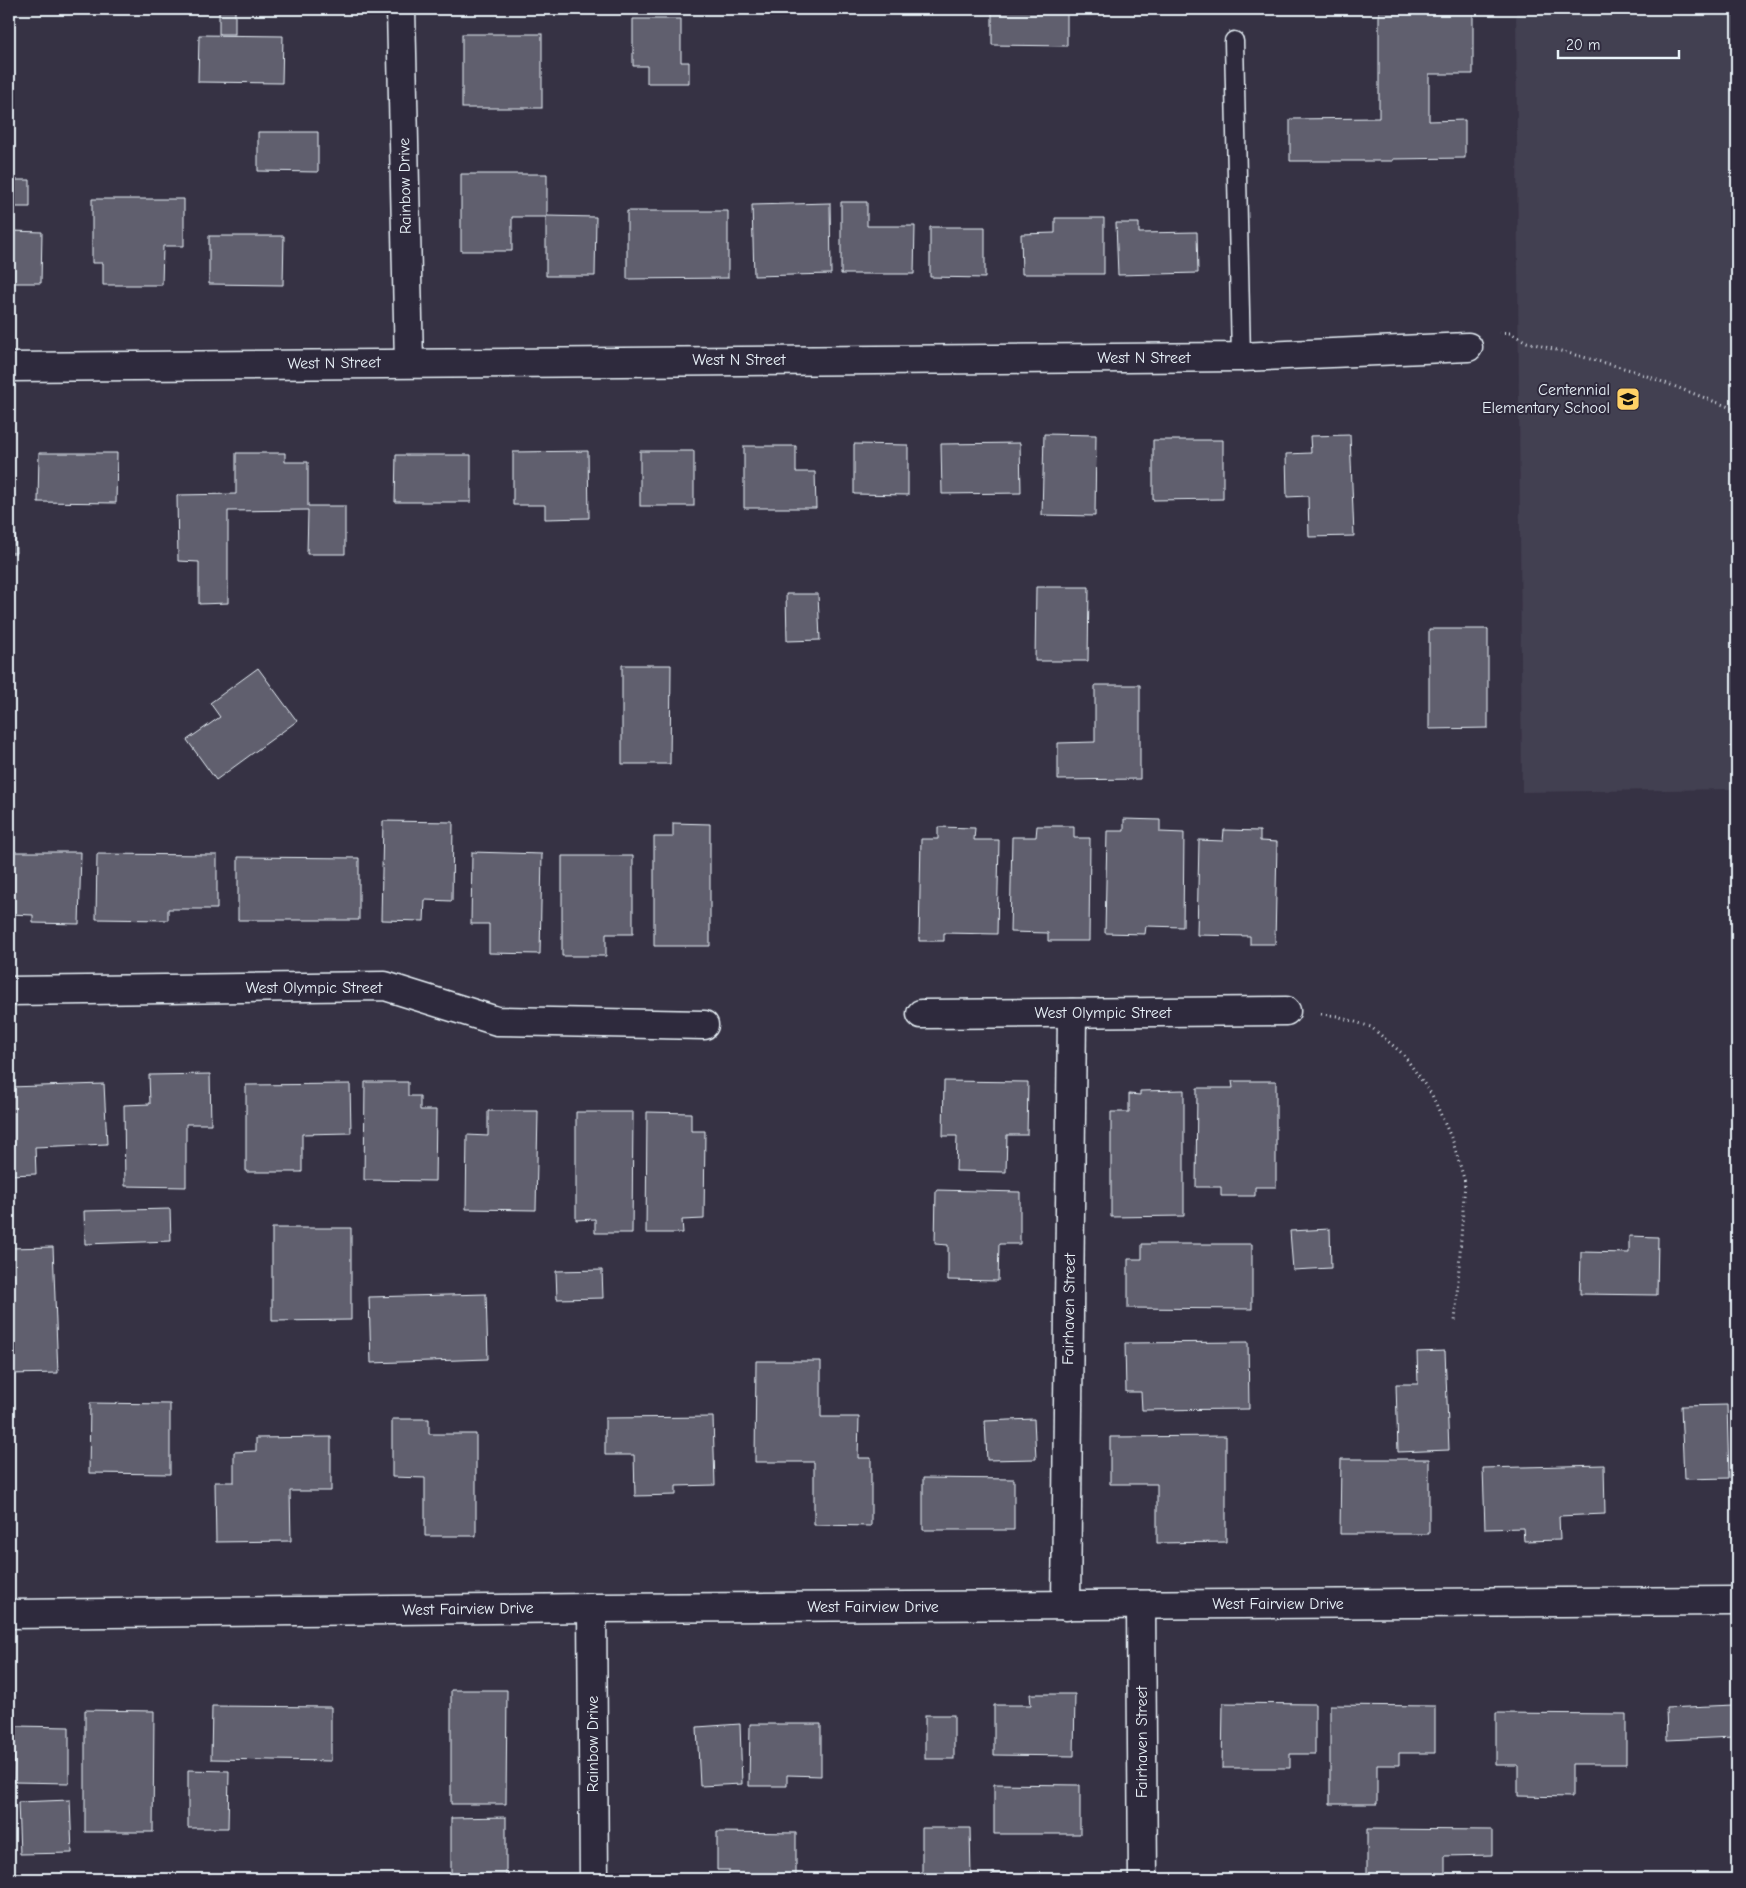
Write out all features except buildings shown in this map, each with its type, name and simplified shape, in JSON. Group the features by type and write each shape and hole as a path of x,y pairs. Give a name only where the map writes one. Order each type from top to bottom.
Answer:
{"street":[{"name":"Rainbow Drive","path":"401,9 409,363"},
{"name":"West N Street","path":"9,367 1241,357 1468,347"},
{"name":"West Olympic Street","path":"9,991 385,986 497,1021 704,1026"},
{"name":"West Olympic Street","path":"921,1014 1286,1011"},
{"name":"Fairhaven Street","path":"1066,1606 1072,1013"},
{"name":"West Fairview Drive","path":"9,1614 592,1608 1737,1601"},
{"name":"Fairhaven Street","path":"1141,1605 1143,1879"},
{"name":"Rainbow Drive","path":"592,1608 594,1879"}],"lane":[{"path":"1234,41 1241,357"}],"path":[{"path":"1468,347 1481,330 1510,333 1527,342 1631,370 1737,410"},
{"path":"1286,1011 1337,1016 1371,1027 1403,1054 1432,1095 1454,1142 1465,1182 1455,1323"}],"shaded area":[{"name":"Centennial Elementary School","path":"1516,9 1737,9 1737,789 1522,792"}],"place":[{"name":"Centennial Elementary School","path":"1628,399"}]}
